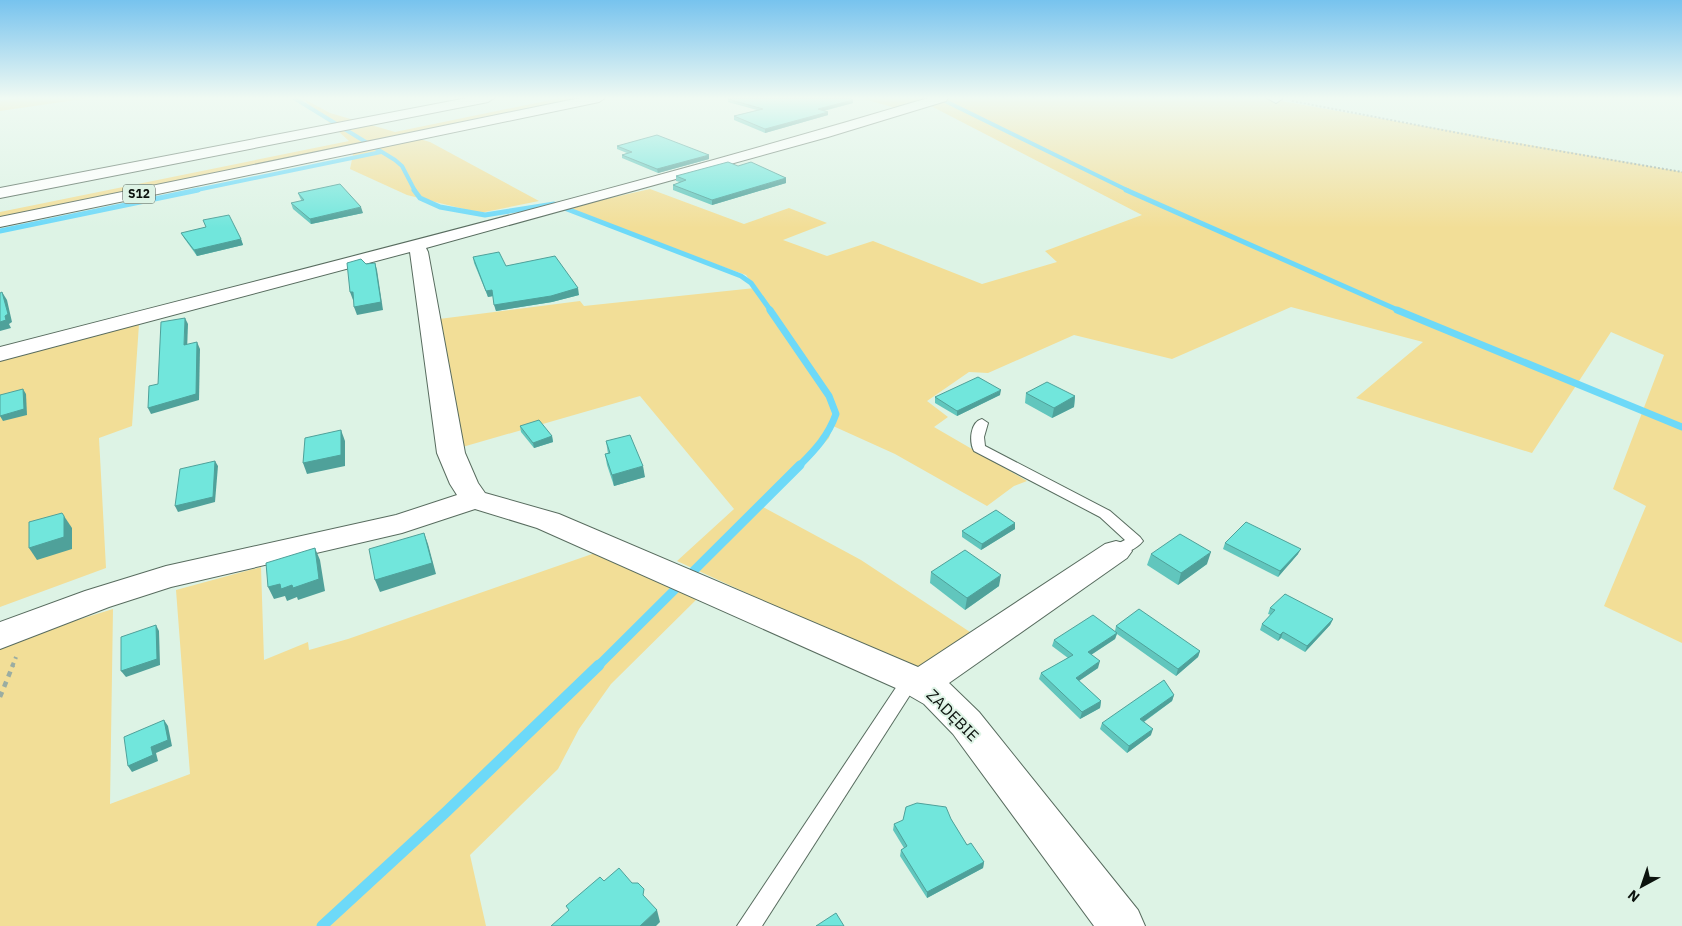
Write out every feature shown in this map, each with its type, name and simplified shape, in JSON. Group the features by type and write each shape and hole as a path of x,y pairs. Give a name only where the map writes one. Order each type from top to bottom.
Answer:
{"main road":[{"path":"0,193 260,141"},
{"name":"S12","path":"0,222 352,141"},
{"name":"S12","path":"0,209 377,141"},
{"path":"0,354 575,202 797,141"},
{"path":"0,636 166,577 402,523 475,499 464,484 451,453 419,252 414,245"},
{"name":"ZADĘBIE","path":"475,499 548,521 915,682 937,694 966,723 1122,926"},
{"path":"915,682 1116,551"}],"lane":[{"path":"982,423 977,437 979,448 1105,514 1135,541 1116,551"},
{"path":"749,926 915,682"}],"path":[{"path":"1502,141 1682,172"},
{"path":"0,697 30,624"}],"shaded area":[{"path":"348,141 430,142 539,201 480,213 407,195 350,169 353,155 351,148 0,220 0,212"},
{"path":"999,141 1509,141 1682,172 1682,643 1604,606 1646,506 1613,489 1664,355 1611,332 1532,453 1356,398 1423,342 1291,307 1172,359 1074,335 988,373 969,372 927,401 948,417 934,427 1027,481 1014,486 987,506 895,454 833,426 829,438 763,507 861,560 973,634 932,665 907,667 677,561 734,509 640,396 459,448 439,319 580,301 584,306 755,288 746,275 562,209 650,189 744,224 789,208 827,223 783,240 827,256 873,241 982,284 1057,262 1045,251 1142,215"},
{"path":"139,324 132,426 99,438 106,568 0,607 0,360"},
{"path":"595,553 699,597 611,684 579,729 558,769 470,855 486,926 0,926 0,648 45,630 113,609 110,804 190,774 176,590 261,567 264,660 308,642 309,650 348,639"}],"building":[{"path":"634,141 673,141 709,155 657,169 622,155 632,152 617,146"},
{"path":"728,162 738,166 751,162 786,178 712,200 673,185 686,180 676,176"},
{"path":"340,184 361,207 310,219 291,203 304,200 298,193"},
{"path":"229,215 241,239 194,250 181,233 206,227 203,220"},
{"path":"499,252 506,266 555,256 578,288 551,296 494,305 492,290 486,291 473,257"},
{"path":"361,259 366,264 375,263 381,302 354,307 353,292 350,292 347,263"},
{"path":"2,292 8,314 5,316 6,320 0,322 0,293"},
{"path":"185,318 184,345 197,342 196,394 148,408 149,386 158,384 161,322"},
{"path":"978,377 1001,390 957,411 935,397"},
{"path":"1047,382 1075,396 1054,408 1026,393"},
{"path":"23,389 24,409 0,416 0,395"},
{"path":"539,420 552,436 533,443 520,426"},
{"path":"341,430 341,455 303,463 305,438"},
{"path":"630,435 643,466 612,475 605,454 610,453 606,441"},
{"path":"215,461 213,497 175,506 180,469"},
{"path":"996,510 1015,523 982,544 962,531"},
{"path":"62,513 64,516 64,537 29,548 29,522"},
{"path":"1246,522 1301,549 1280,571 1225,543"},
{"path":"424,533 432,563 375,580 369,549"},
{"path":"1180,534 1211,552 1181,573 1151,554"},
{"path":"315,548 319,579 293,588 292,585 281,589 280,584 268,587 266,563"},
{"path":"965,550 1001,575 967,598 931,572"},
{"path":"1285,594 1333,619 1307,646 1283,632 1280,635 1262,624 1275,610 1270,608"},
{"path":"1139,609 1200,651 1178,669 1116,626"},
{"path":"1093,615 1117,633 1088,652 1100,661 1076,678 1101,701 1082,712 1041,673 1073,655 1054,640"},
{"path":"156,625 157,659 121,671 121,637"},
{"path":"1164,680 1174,695 1140,719 1153,729 1129,746 1102,723"},
{"path":"164,720 168,740 151,747 153,755 128,766 124,737"},
{"path":"917,803 946,807 967,845 971,843 984,862 927,892 901,850 907,846 894,824 903,820 906,807"},
{"path":"619,868 632,883 638,883 644,889 643,895 657,910 640,926 551,926 569,910 566,906 600,877 604,881"},
{"path":"836,913 844,926 816,926"}],"waterway":[{"path":"364,141 402,166 415,191"},
{"path":"1027,141 1129,191"},
{"path":"192,191 381,152"},
{"path":"0,231 198,190"},
{"path":"414,190 420,198 440,207 485,215 554,204 741,276 751,283 771,311"},
{"path":"1126,190 1400,311"},
{"path":"770,310 829,396 836,414 821,442 800,465"},
{"path":"1397,310 1682,427"},
{"path":"597,667 800,465"},
{"path":"322,926 446,812 599,665"}]}
